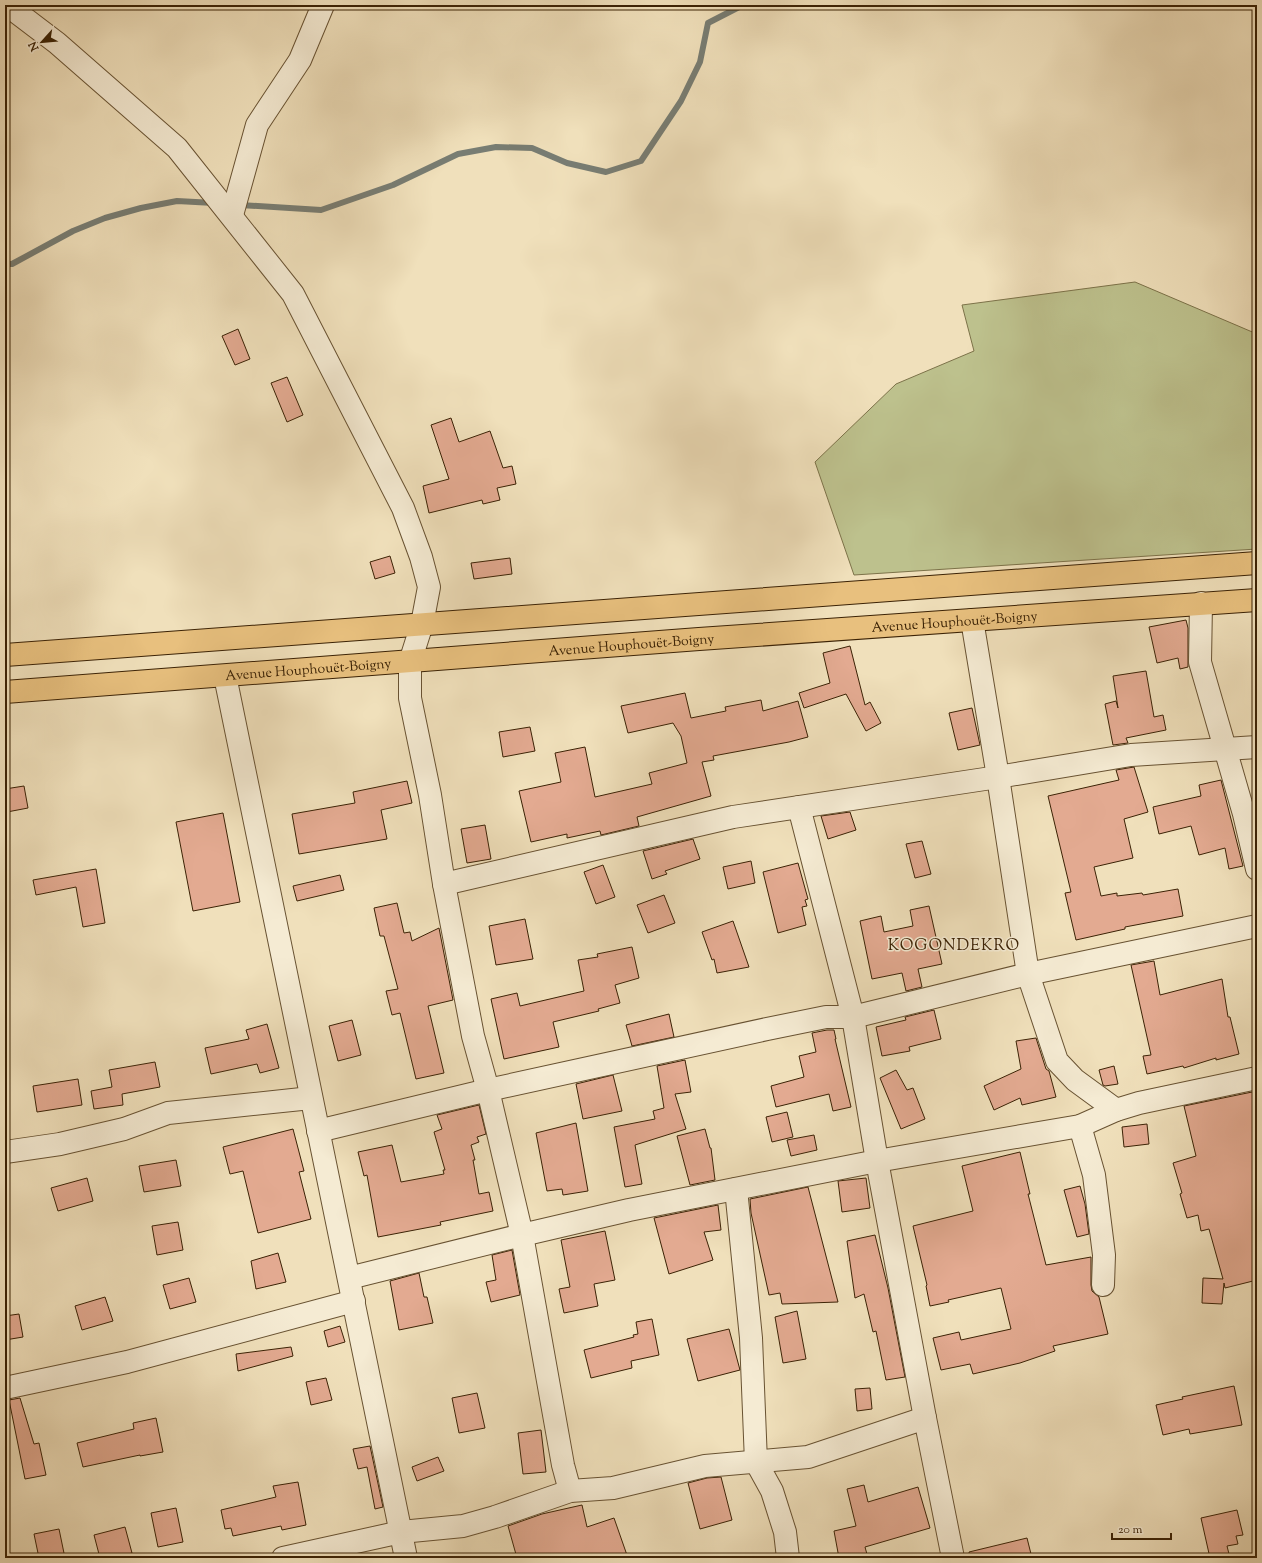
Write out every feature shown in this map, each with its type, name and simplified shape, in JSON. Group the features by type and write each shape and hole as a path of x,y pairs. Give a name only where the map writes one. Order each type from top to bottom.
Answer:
{"highway":[{"path":"5,655 1257,563"},
{"name":"Avenue Houphouët-Boigny","path":"5,692 699,639 1257,600"}],"street":[{"path":"7,5 57,43 177,148 232,215 293,294 403,508 422,557 429,587 422,624 410,662 410,698 430,795 444,884 473,1036 488,1090 522,1235 563,1465 570,1491"},
{"path":"232,215 257,125 300,60 323,5"},
{"path":"1201,603 1200,662 1244,814 1257,869"},
{"path":"972,620 1028,974 1057,1061 1075,1080 1116,1110"},
{"path":"225,676 406,1558"},
{"path":"444,884 733,817 998,777 1131,755 1257,747"},
{"path":"799,807 853,1016 877,1161 953,1558"},
{"path":"318,1131 488,1090 826,1017 853,1016 1028,974 1257,926"},
{"path":"349,1278 629,1210 877,1161 1080,1126 1116,1110 1139,1103 1257,1078"},
{"path":"5,1152 60,1144 124,1129 168,1113 311,1098"},
{"path":"1080,1126 1094,1175 1104,1255 1103,1285"},
{"path":"736,1189 751,1338 756,1462 772,1491 784,1532 788,1558"},
{"path":"5,1388 127,1362 354,1302"},
{"path":"283,1558 401,1532 463,1526 495,1517 570,1491 613,1488 705,1466 808,1457 925,1418"}],"green space":[{"path":"1135,282 1257,334 1257,549 854,575 815,462 896,384 974,351 962,305"}],"building":[{"path":"238,329 250,359 235,365 222,336"},
{"path":"287,377 303,415 287,422 271,383"},
{"path":"451,418 459,442 490,431 503,468 512,466 516,484 497,488 500,500 483,504 482,500 429,513 423,486 449,479 431,425"},
{"path":"390,556 395,573 375,579 370,562"},
{"path":"510,558 512,574 474,579 471,563"},
{"path":"1186,620 1188,628 1188,667 1180,669 1178,658 1157,663 1149,627"},
{"path":"850,646 865,705 870,702 881,723 866,731 846,694 804,708 799,693 830,683 823,653"},
{"path":"1146,671 1154,717 1163,715 1166,730 1126,738 1128,743 1113,745 1105,704 1116,701 1118,708 1113,676"},
{"path":"685,693 691,718 726,711 725,707 761,700 763,711 798,701 808,737 713,756 714,760 702,762 711,796 637,817 639,826 601,835 600,831 567,838 567,834 531,842 519,791 561,782 555,753 585,747 595,797 652,784 649,773 687,763 681,736 673,723 628,733 621,706"},
{"path":"972,708 980,745 958,750 949,713"},
{"path":"530,727 535,751 503,757 499,732"},
{"path":"1134,767 1148,812 1124,819 1133,858 1094,867 1101,896 1117,893 1117,896 1142,893 1143,895 1178,889 1183,916 1125,927 1125,929 1076,940 1065,893 1071,892 1048,796 1119,780 1116,770"},
{"path":"1221,780 1243,866 1229,869 1225,848 1199,855 1191,826 1159,834 1153,807 1201,796 1199,785"},
{"path":"407,781 412,803 381,810 387,839 299,854 292,814 355,803 353,792"},
{"path":"24,786 28,808 7,812 5,789"},
{"path":"850,812 856,830 828,839 821,816"},
{"path":"223,813 240,902 193,911 176,822"},
{"path":"485,825 491,859 467,863 461,829"},
{"path":"693,839 700,859 665,871 667,874 652,879 643,851"},
{"path":"922,841 931,874 915,878 906,844"},
{"path":"751,861 755,883 728,889 723,867"},
{"path":"798,863 808,899 805,900 807,906 802,907 806,925 778,933 763,872"},
{"path":"603,865 615,897 596,904 584,872"},
{"path":"96,869 105,923 83,927 76,887 36,895 33,880"},
{"path":"340,875 344,890 297,901 293,886"},
{"path":"664,895 675,923 648,933 637,905"},
{"path":"397,903 404,933 410,932 412,941 439,928 453,1000 428,1006 444,1073 416,1079 400,1013 392,1015 386,991 398,989 384,936 380,936 374,908"},
{"path":"929,906 942,964 918,969 922,987 906,991 902,973 872,979 860,921 881,916 884,932 913,926 910,910"},
{"path":"525,919 533,959 496,965 489,926"},
{"path":"733,921 749,967 717,973 714,959 712,960 702,932"},
{"path":"632,947 639,978 615,985 620,1003 598,1009 599,1011 553,1022 559,1047 504,1059 491,999 517,993 520,1006 584,991 578,960 598,957 597,954"},
{"path":"1154,961 1160,995 1222,979 1228,1017 1230,1017 1239,1054 1216,1060 1216,1058 1184,1068 1183,1066 1147,1074 1143,1056 1151,1055 1131,965"},
{"path":"934,1010 941,1039 909,1047 910,1051 882,1056 876,1027 906,1020 905,1017"},
{"path":"669,1014 674,1037 632,1046 626,1025"},
{"path":"352,1020 361,1055 338,1061 329,1026"},
{"path":"267,1024 279,1068 260,1073 257,1064 211,1074 205,1048 249,1039 246,1030"},
{"path":"834,1030 851,1107 833,1111 829,1094 776,1107 771,1086 804,1077 799,1056 816,1052 812,1033"},
{"path":"1036,1038 1046,1069 1049,1071 1056,1097 1022,1105 1020,1098 994,1110 984,1086 1021,1069 1016,1041"},
{"path":"685,1060 691,1092 675,1094 686,1129 635,1145 642,1184 625,1187 614,1127 655,1119 653,1111 664,1108 657,1066"},
{"path":"155,1062 160,1087 122,1094 123,1105 94,1109 91,1091 112,1087 109,1070"},
{"path":"1114,1066 1118,1084 1103,1085 1099,1070"},
{"path":"896,1070 907,1090 913,1088 925,1119 901,1129 880,1078"},
{"path":"613,1075 622,1111 583,1119 576,1084"},
{"path":"78,1079 82,1105 37,1112 33,1086"},
{"path":"1257,1091 1257,1280 1225,1288 1224,1283 1222,1304 1202,1303 1203,1278 1223,1279 1209,1229 1201,1231 1198,1215 1187,1218 1180,1194 1182,1193 1173,1163 1196,1156 1184,1106"},
{"path":"479,1105 486,1134 477,1137 479,1142 471,1145 475,1160 473,1160 479,1194 489,1192 493,1211 440,1222 441,1225 378,1237 367,1175 364,1176 358,1152 392,1145 401,1182 444,1174 443,1170 445,1170 434,1132 442,1129 437,1115"},
{"path":"787,1112 793,1137 772,1142 766,1117"},
{"path":"576,1123 588,1191 563,1195 562,1189 547,1191 536,1133"},
{"path":"1147,1124 1149,1144 1124,1147 1122,1127"},
{"path":"293,1129 304,1171 299,1172 311,1219 258,1233 243,1171 230,1174 223,1147"},
{"path":"705,1129 711,1148 715,1180 690,1185 677,1136"},
{"path":"814,1135 817,1150 791,1156 787,1140"},
{"path":"1020,1152 1030,1194 1028,1194 1046,1265 1091,1257 1092,1291 1099,1297 1108,1334 1053,1346 1055,1351 1020,1363 973,1374 970,1364 941,1370 933,1338 959,1332 961,1340 1011,1329 1001,1288 948,1300 949,1302 930,1306 927,1285 913,1226 973,1211 962,1166"},
{"path":"176,1160 181,1186 144,1192 139,1166"},
{"path":"87,1178 93,1201 58,1211 51,1188"},
{"path":"866,1178 870,1208 842,1212 838,1181"},
{"path":"1080,1186 1085,1204 1089,1234 1077,1237 1064,1190"},
{"path":"808,1187 838,1302 782,1304 780,1293 769,1295 751,1213 750,1199"},
{"path":"718,1205 721,1230 704,1232 713,1260 669,1274 654,1218"},
{"path":"178,1222 183,1250 157,1255 152,1226"},
{"path":"605,1231 615,1280 594,1284 598,1306 564,1313 559,1289 570,1287 561,1240"},
{"path":"875,1235 888,1288 905,1377 886,1380 876,1331 873,1332 864,1294 855,1298 847,1241"},
{"path":"512,1250 520,1295 491,1302 486,1282 496,1280 492,1255"},
{"path":"278,1253 286,1282 256,1289 251,1261"},
{"path":"419,1273 424,1297 427,1297 433,1323 399,1330 390,1281"},
{"path":"189,1278 196,1302 170,1309 163,1285"},
{"path":"105,1297 113,1321 82,1330 75,1306"},
{"path":"797,1311 806,1359 783,1363 775,1317"},
{"path":"19,1314 23,1337 5,1340 5,1316"},
{"path":"652,1319 659,1355 631,1361 632,1368 591,1378 584,1350 634,1337 633,1335 638,1334 636,1322"},
{"path":"340,1326 345,1342 328,1347 324,1331"},
{"path":"729,1329 740,1370 698,1381 687,1339"},
{"path":"291,1347 293,1356 238,1371 236,1354"},
{"path":"326,1378 332,1400 311,1405 306,1382"},
{"path":"1234,1386 1242,1425 1190,1434 1189,1429 1163,1435 1156,1405 1183,1399 1182,1397"},
{"path":"870,1388 872,1409 857,1411 855,1389"},
{"path":"477,1393 485,1428 459,1433 452,1398"},
{"path":"20,1398 34,1444 39,1443 46,1475 25,1479 9,1400"},
{"path":"156,1418 163,1452 140,1455 83,1467 77,1443 134,1429 133,1423"},
{"path":"541,1430 546,1472 523,1474 518,1433"},
{"path":"370,1446 383,1507 375,1509 367,1467 358,1469 353,1449"},
{"path":"438,1457 444,1471 417,1481 412,1467"},
{"path":"721,1477 732,1520 700,1529 688,1483 707,1478"},
{"path":"298,1482 306,1525 282,1530 281,1526 233,1536 231,1528 225,1529 221,1510 276,1497 273,1486"},
{"path":"864,1485 868,1502 918,1487 930,1528 865,1547 868,1558 839,1558 834,1531 856,1526 847,1489"},
{"path":"582,1505 587,1527 614,1518 628,1558 517,1558 508,1526 542,1514"},
{"path":"176,1508 183,1542 158,1547 151,1513"},
{"path":"1237,1510 1243,1535 1236,1536 1238,1544 1227,1546 1230,1558 1210,1558 1201,1518"},
{"path":"125,1527 132,1553 112,1558 100,1558 94,1535"},
{"path":"59,1529 65,1558 39,1558 34,1534"},
{"path":"1027,1538 1032,1558 970,1558 969,1552"}],"waterway":[{"path":"240,205 321,210 393,185 458,154 496,147 532,148 567,163 606,172 641,161 681,101 700,62 708,23 743,5"},
{"path":"748,5 781,7 804,5"},
{"path":"5,264 12,264 73,231 105,218 141,208 177,201 214,203"}],"district":[{"name":"KOGONDEKRO","path":"954,944"}]}
